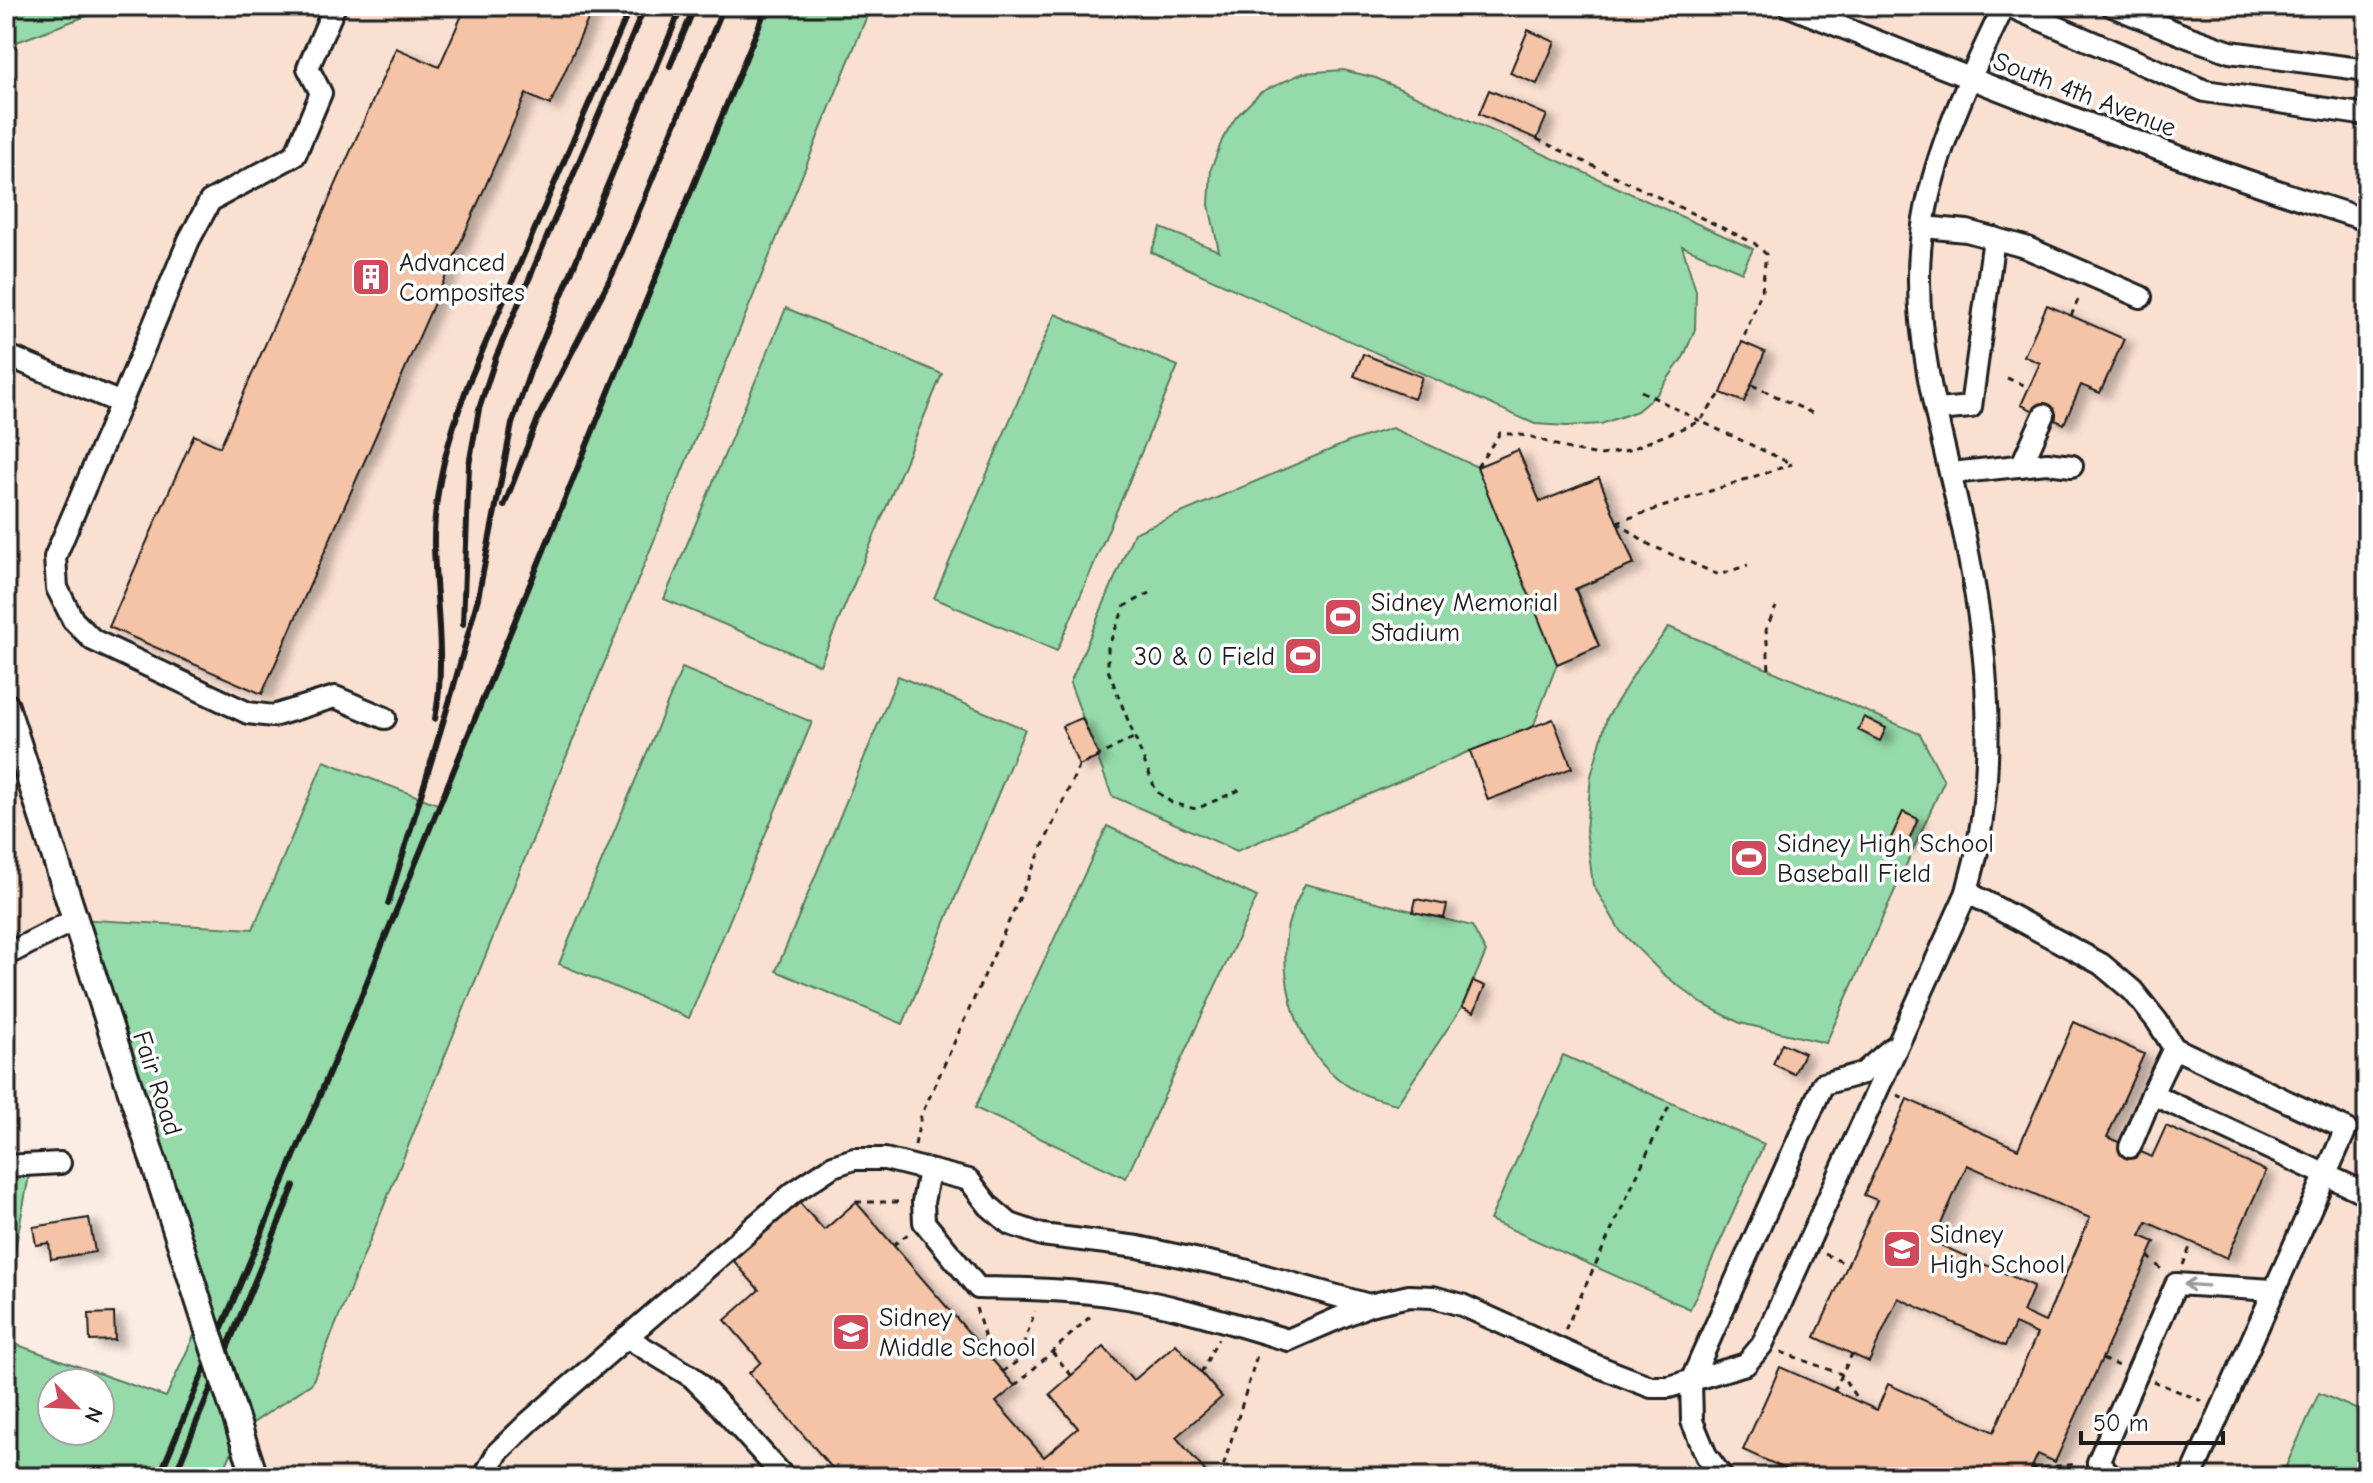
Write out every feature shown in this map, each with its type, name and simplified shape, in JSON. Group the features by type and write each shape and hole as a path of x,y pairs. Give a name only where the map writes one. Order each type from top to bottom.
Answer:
{"main road":[{"name":"Fair Road","path":"6,706 255,1477"}],"street":[{"path":"335,6 308,68 321,93 295,155 210,201 189,240 55,557 57,588 73,620 93,640 248,713 273,716 335,697 385,718"},
{"name":"South 4th Avenue","path":"1789,6 1969,78 2257,186 2367,220"},
{"path":"920,1168 924,1222 978,1288 1042,1289 1114,1296 1196,1312 1288,1340 1369,1305 1409,1296 1433,1297 1462,1305 1651,1387 1669,1387 1746,1364 1762,1345 1967,892 1979,840 1988,760 1989,707 1978,602 1937,410 1922,323 1919,275 1923,227 1933,174 1969,78 2006,6 2205,91 2367,115"},
{"path":"2112,6 2230,52 2367,70"},
{"path":"1923,227 1967,231 2025,247 2141,297"},
{"path":"1937,410 1971,407 1994,238"},
{"path":"6,355 121,403"},
{"path":"2021,466 2044,415"},
{"path":"1951,473 2047,463 2072,466"},
{"path":"1967,892 2101,964 2133,991 2174,1048 2346,1129 2191,1477"},
{"path":"6,955 76,919"},
{"path":"1722,1477 1706,1455 1692,1421 1691,1381 1823,1084 1863,1073 1898,1043"},
{"path":"2130,1147 2174,1048"},
{"path":"2152,1094 2367,1194"},
{"path":"484,1477 498,1452 529,1422 794,1192 833,1166 854,1159 885,1159 969,1180 989,1206 1010,1224 1042,1235 1138,1247 1237,1268 1369,1305"},
{"path":"6,1166 60,1163"},
{"path":"2113,1477 2098,1462 2176,1284 2273,1290"},
{"path":"626,1337 692,1377 784,1477"}],"path":[{"path":"1537,139 1754,243 1766,254 1762,290 1742,342"},
{"path":"2071,316 2078,300"},
{"path":"2007,378 2029,387"},
{"path":"1752,385 1814,414"},
{"path":"1641,391 1792,464 1617,522 1650,545 1719,575 1748,565"},
{"path":"1477,467 1500,433 1529,436 1575,451 1601,455 1629,450 1700,421 1721,393"},
{"path":"1150,593 1125,606 1108,647 1108,670 1156,791 1172,803 1196,809 1244,788"},
{"path":"1769,669 1766,629 1776,607"},
{"path":"920,1168 921,1116 1079,766 1135,737"},
{"path":"1556,1347 1671,1102"},
{"path":"856,1202 923,1202"},
{"path":"2176,1284 2192,1242"},
{"path":"1807,1246 1848,1265"},
{"path":"978,1288 976,1311 991,1359"},
{"path":"1002,1372 1018,1361 1042,1289"},
{"path":"1015,1386 1114,1296"},
{"path":"1201,1373 1215,1348 1223,1320"},
{"path":"1220,1477 1264,1333"},
{"path":"1762,1345 1841,1374 1859,1402"},
{"path":"1052,1352 1071,1375"},
{"path":"1834,1391 1852,1354"},
{"path":"2102,1359 2221,1409"},
{"path":"2031,1469 2098,1462"},
{"path":"1782,1477 1785,1469"}],"shaded area":[{"path":"113,6 767,6 439,805 324,761 253,929 76,919 6,955 6,46"},
{"path":"871,6 2367,6 2367,1477 255,1477 240,1431 312,1383"}],"green space":[{"path":"6,6 113,6 6,46"},
{"path":"767,6 871,6 312,1383 241,1431 221,1477 6,1477 6,1341 80,1367 36,1367 36,1447 116,1447 116,1380 166,1397 203,1316 76,919 253,929 324,761 440,805"},
{"path":"1343,70 1376,78 1753,249 1742,272 1682,246 1696,291 1695,329 1684,356 1657,394 1637,411 1601,424 1535,424 1151,252 1161,228 1219,251 1209,205 1211,169 1223,138 1236,117 1261,92 1303,73"},
{"path":"786,308 942,374 820,665 664,599"},
{"path":"1055,314 1178,366 1057,651 934,598"},
{"name":"Sidney Memorial Stadium","path":"1392,428 1477,467 1518,450 1540,502 1599,478 1634,564 1576,589 1599,646 1557,664 1533,727 1237,851 1112,796 1070,683 1134,533 1351,441"},
{"name":"Sidney High School Baseball Field","path":"1669,627 1920,734 1944,781 1826,1043 1740,1023 1701,1003 1662,973 1621,932 1593,885 1586,830 1591,776 1607,718 1637,669"},
{"path":"682,668 812,722 689,1018 559,964"},
{"path":"898,676 1025,729 903,1024 776,971"},
{"path":"1107,826 1257,897 1126,1178 975,1108"},
{"path":"1305,884 1472,926 1486,952 1462,1007 1397,1104 1364,1094 1345,1084 1316,1055 1296,1019 1287,978 1286,936"},
{"path":"1563,1055 1764,1144 1690,1309 1490,1220"},
{"path":"31,1165 6,1297 6,1166"},
{"path":"2319,1393 2367,1414 2367,1477 2281,1477"}],"building":[{"name":"Advanced Composites","path":"466,6 594,6 550,105 526,94 262,694 109,627 194,435 220,447 396,48 439,67"},
{"path":"1528,30 1555,42 1537,84 1510,73"},
{"path":"1489,90 1547,115 1537,139 1479,114"},
{"path":"2047,305 2124,339 2100,393 2081,385 2064,424 2021,405 2040,363 2024,356"},
{"path":"1742,342 1765,352 1744,402 1721,393"},
{"path":"1363,354 1422,377 1414,399 1354,376"},
{"path":"1518,450 1540,502 1599,478 1634,564 1575,589 1599,646 1557,664 1477,467"},
{"path":"1864,717 1886,728 1880,741 1858,730"},
{"path":"1082,718 1099,757 1079,766 1062,726"},
{"path":"1553,719 1572,768 1488,800 1470,751"},
{"path":"1903,812 1918,819 1906,847 1890,840"},
{"path":"1416,899 1447,905 1444,918 1413,912"},
{"path":"1473,981 1485,986 1474,1012 1462,1007"},
{"name":"Sidney High School","path":"2074,1022 2144,1054 2107,1137 2152,1157 2166,1126 2266,1171 2227,1258 2147,1222 2140,1236 2155,1242 2055,1462 2038,1454 2031,1469 2049,1477 1804,1477 1743,1450 1780,1367 1877,1410 1888,1384 1994,1432 2037,1334 2015,1324 2005,1346 1898,1298 1869,1362 1815,1337 1877,1200 1864,1195 1907,1099 2018,1149","holes":["1967,1165 2090,1218 2045,1322 2023,1312 2034,1286 1933,1242"]},
{"path":"1782,1043 1804,1053 1794,1074 1773,1064"},
{"name":"Sidney Middle School","path":"799,1202 824,1230 856,1202 1015,1386 996,1402 1044,1457 1078,1428 1050,1394 1104,1347 1133,1381 1176,1344 1222,1397 1176,1437 1205,1471 1197,1477 840,1477 749,1373 761,1362 725,1320 759,1290 733,1260"},
{"path":"89,1218 95,1252 51,1259 49,1243 36,1245 33,1227"},
{"path":"114,1313 115,1340 90,1341 89,1314"}],"railway":[{"path":"435,719 440,655 434,526 439,485 449,444 468,384 631,6"},
{"path":"463,624 469,465 479,409 496,357 645,6"},
{"path":"388,904 478,598 512,424 531,369 682,6"},
{"path":"670,66 695,6"},
{"path":"504,506 539,416 614,271 724,6"},
{"path":"159,1477 346,1033 767,6"},
{"path":"174,1477 294,1186"}],"place":[{"name":"Advanced Composites","path":"371,277"},
{"name":"Sidney Memorial Stadium","path":"1343,617"},
{"name":"30 & 0 Field","path":"1303,656"},
{"name":"Sidney High School Baseball Field","path":"1749,858"},
{"name":"Sidney High School","path":"1902,1249"},
{"name":"Sidney Middle School","path":"851,1332"}]}
